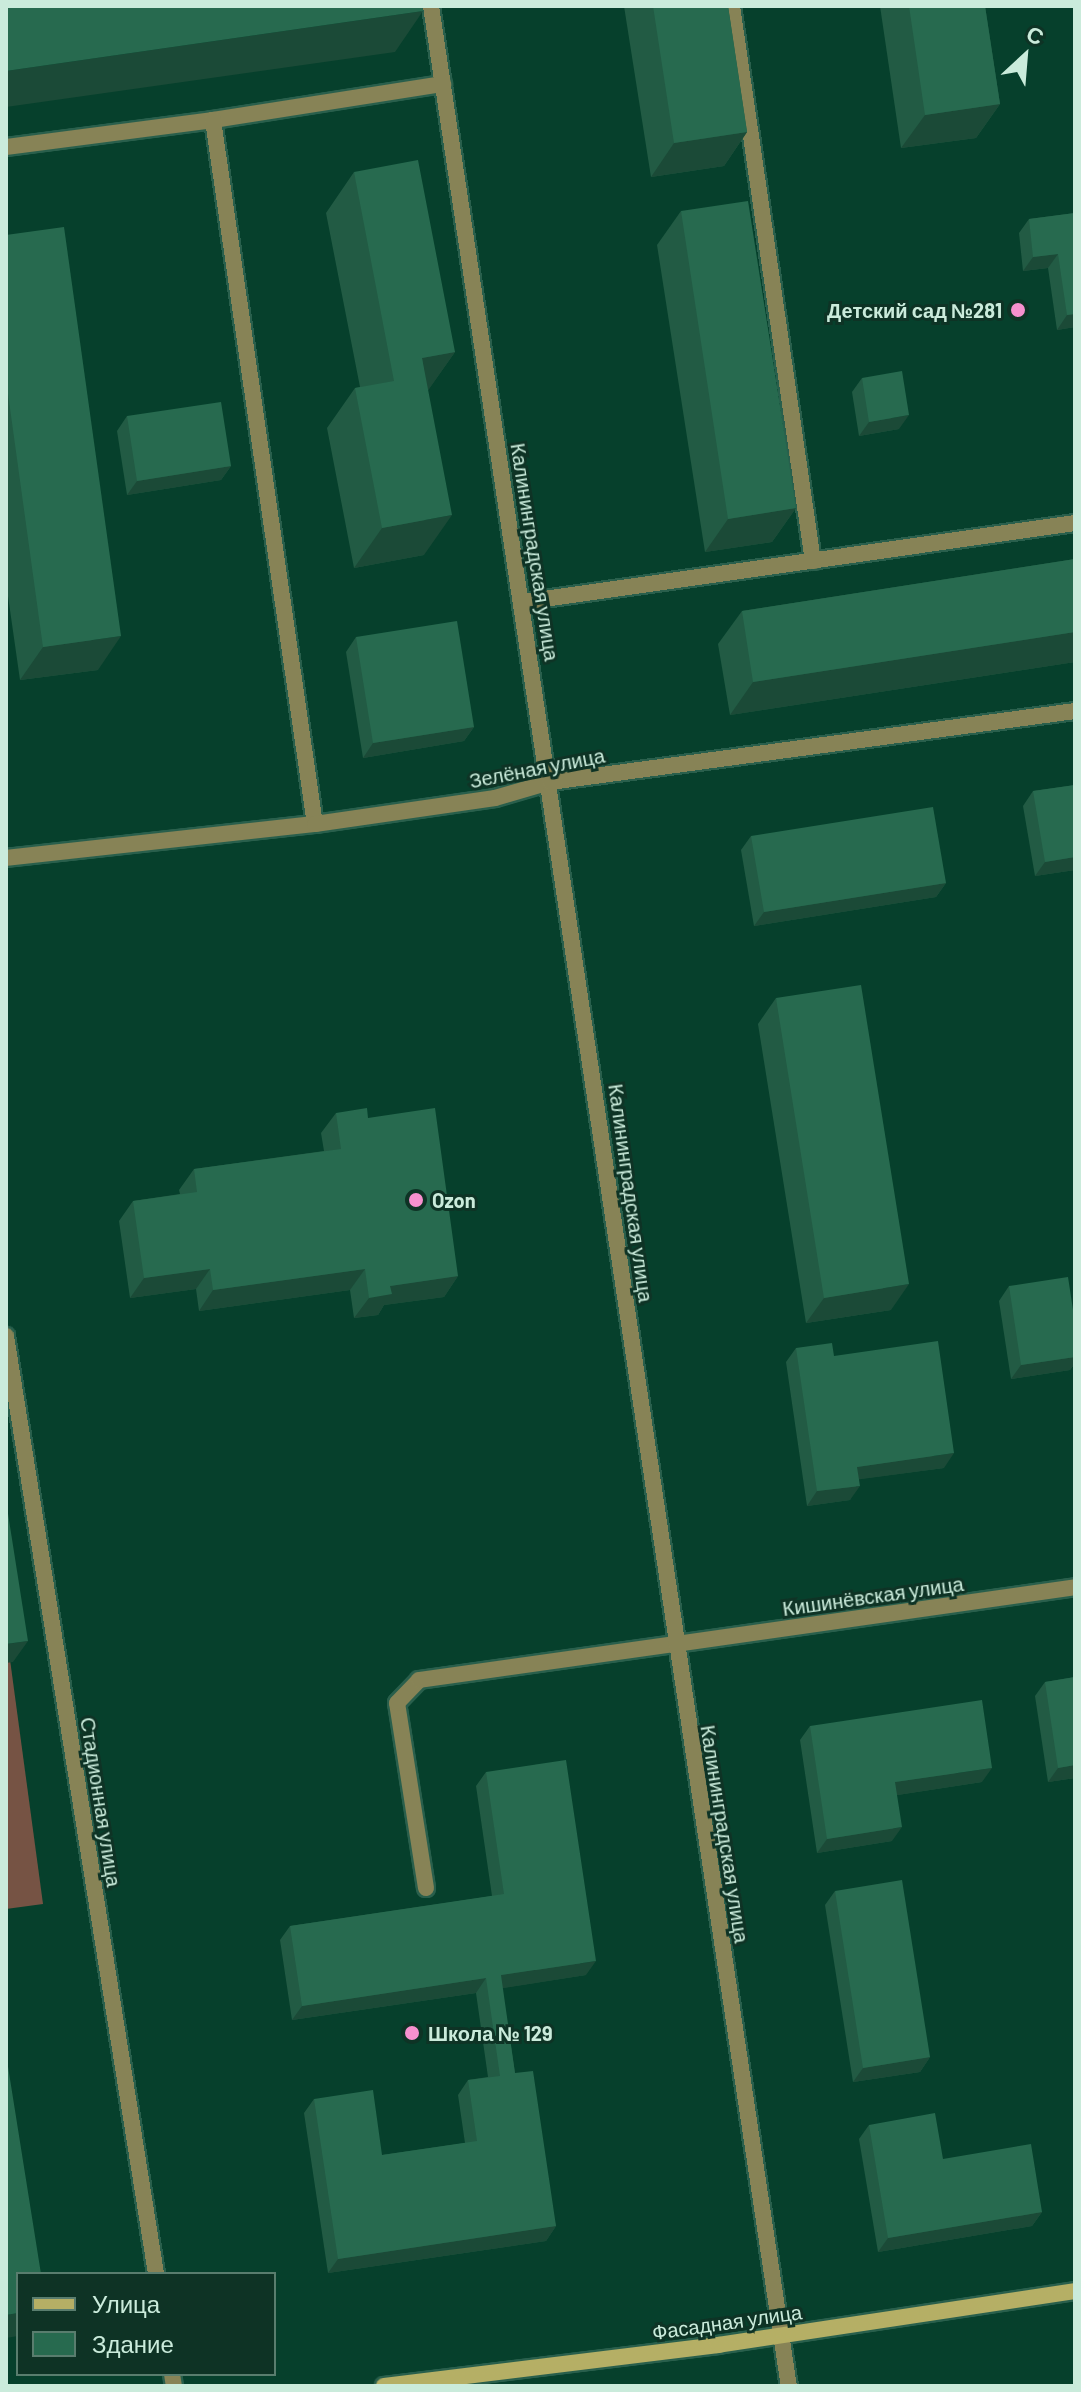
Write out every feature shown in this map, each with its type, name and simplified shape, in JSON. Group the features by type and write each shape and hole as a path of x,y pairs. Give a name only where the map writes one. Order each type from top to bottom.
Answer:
{"main road":[{"name":"Фасадная улица","path":"384,2386 781,2335 1075,2291"}],"street":[{"name":"Калининградская улица","path":"431,6 789,2386"},
{"path":"732,6 813,561"},
{"path":"6,147 213,120 443,84"},
{"path":"213,120 315,824"},
{"path":"523,602 1075,523"},
{"name":"Зелёная улица","path":"6,858 315,824 495,798 550,782 1075,711"},
{"name":"Стадионная улица","path":"6,1336 156,2272"},
{"name":"Кишинёвская улица","path":"426,1888 397,1703 419,1680 1075,1587"}],"shaded area":[{"path":"6,1630 43,1904 6,1909"}],"building":[{"path":"6,6 422,6 423,11 6,71"},
{"path":"653,6 728,6 747,132 674,143"},
{"path":"909,6 985,6 1000,104 925,115"},
{"path":"418,160 455,352 422,358 452,515 382,528 355,388 394,381 354,172"},
{"path":"748,201 796,508 728,519 681,211"},
{"path":"1075,213 1075,314 1067,315 1058,254 1033,257 1029,219"},
{"path":"64,227 121,636 43,647 6,379 6,235"},
{"path":"902,371 909,415 869,422 862,378"},
{"path":"221,402 231,466 137,481 127,416"},
{"path":"1075,559 1075,632 753,682 742,611"},
{"path":"457,621 474,727 373,743 356,637"},
{"path":"1075,785 1075,857 1045,862 1033,791"},
{"path":"933,807 946,883 764,912 751,836"},
{"path":"861,985 909,1284 824,1298 776,998"},
{"path":"367,1108 368,1118 435,1108 458,1276 390,1286 392,1294 369,1298 365,1269 213,1290 210,1269 144,1278 133,1201 197,1192 194,1169 341,1149 336,1113"},
{"path":"1068,1277 1075,1323 1075,1357 1021,1365 1009,1286"},
{"path":"938,1341 954,1453 857,1467 860,1486 817,1491 796,1348 832,1343 834,1356"},
{"path":"6,1501 28,1641 6,1644"},
{"path":"1075,1677 1075,1765 1058,1768 1045,1682"},
{"path":"982,1700 992,1768 895,1782 902,1827 827,1839 810,1726"},
{"path":"566,1760 596,1961 501,1975 515,2073 533,2071 556,2226 338,2259 314,2099 373,2090 382,2155 477,2141 468,2080 500,2076 486,1978 302,2006 290,1926 504,1894 486,1772"},
{"path":"902,1880 930,2057 863,2068 835,1891"},
{"path":"6,2054 41,2272 16,2272 16,2313 6,2315"},
{"path":"935,2113 943,2159 1031,2144 1042,2212 888,2238 869,2125"}],"place":[{"name":"Детский сад №281","path":"1018,310"},
{"name":"Ozon","path":"416,1200"},
{"name":"Школа № 129","path":"412,2033"}]}
